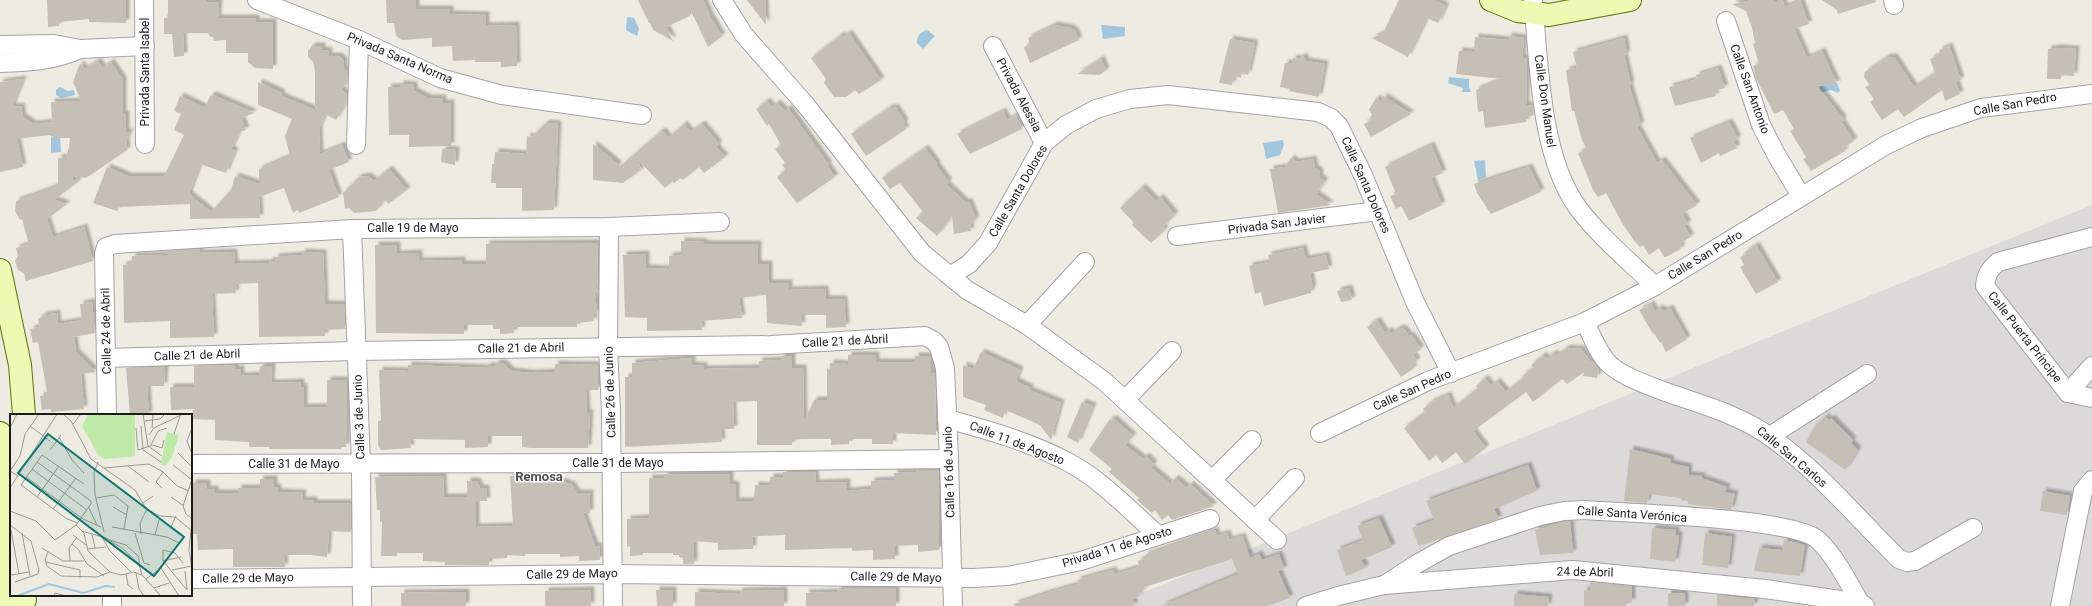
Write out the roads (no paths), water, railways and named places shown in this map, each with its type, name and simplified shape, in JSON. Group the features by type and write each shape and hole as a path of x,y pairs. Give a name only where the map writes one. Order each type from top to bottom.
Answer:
{"main road":[{"path":"1491,0 1518,11 1534,8 1549,15 1624,1"},
{"path":"0,270 20,365 24,414"},
{"path":"0,433 10,554"}],"street":[{"name":"Privada Santa Isabel","path":"144,0 144,144"},
{"name":"Privada Santa Norma","path":"257,0 359,40 440,78 495,93 642,114"},
{"path":"722,0 744,35 805,104 922,253 967,290 1027,325 1104,381 1278,540"},
{"name":"Calle Don Manuel","path":"1534,8 1547,125 1553,154 1565,185 1578,207 1598,230 1655,286"},
{"name":"Calle San Antonio","path":"1726,21 1761,125 1777,156 1801,196"},
{"path":"356,145 359,40"},
{"path":"28,62 29,44"},
{"path":"0,45 67,45 80,49"},
{"path":"0,63 28,62 55,58 80,49 145,46"},
{"name":"Privada Alessia","path":"993,46 1044,143"},
{"name":"Calle San Pedro","path":"1320,433 1428,381 1585,322 1655,286 1886,145 1922,128 1981,108 2092,94"},
{"name":"Calle Santa Dolores","path":"950,276 969,264 988,243 1044,143 1066,124 1096,109 1130,99 1168,95 1318,112 1330,118 1339,126 1363,175 1415,302 1451,373"},
{"name":"Privada San Javier","path":"1177,236 1378,211"},
{"name":"Calle 19 de Mayo","path":"106,247 115,244 352,229 609,227 720,222"},
{"name":"Calle 26 de Junio","path":"609,227 608,347 612,463 614,574 613,606"},
{"name":"Calle 3 de Junio","path":"352,229 361,464 362,606"},
{"name":"Calle Puerta Príncipe","path":"2092,237 1998,262 1990,268 1986,277 1985,286 2068,393 2092,398"},
{"name":"Calle 24 de Abril","path":"106,247 104,254 108,414"},
{"path":"1027,325 1085,262"},
{"name":"Calle San Carlos","path":"1585,322 1602,355 1610,364 1622,373 1646,384 1736,417 1770,436 1845,504 1899,559 1907,562 1915,561 1973,528"},
{"name":"Calle 21 de Abril","path":"106,358 356,351 771,345 925,336 934,341"},
{"name":"Calle 16 de Junio","path":"934,341 939,347 944,368 949,459 953,606"},
{"path":"1125,400 1172,351"},
{"name":"Calle Puerta Príncipe","path":"2068,393 2092,366"},
{"path":"1770,436 1867,374"},
{"name":"Calle 11 de Agosto","path":"947,419 992,431 1069,462 1102,485 1158,535"},
{"path":"1212,480 1252,440"},
{"name":"Calle 31 de Mayo","path":"192,464 612,463 949,459"},
{"path":"1255,520 1295,478"},
{"path":"2060,606 2083,491 2092,480"},
{"name":"Calle Santa Verónica","path":"1384,585 1415,565 1449,546 1540,516 1564,510 1585,510 1756,523 1807,533 1818,540 1840,568 1862,604"},
{"name":"Privada 11 de Agosto","path":"952,578 1008,576 1081,561 1210,519"},
{"name":"24 de Abril","path":"1306,606 1338,596 1384,585 1573,570 1765,589 1862,604"},
{"name":"Calle 29 de Mayo","path":"192,579 614,574 952,578"}],"water":[{"path":"627,17 634,18 639,29 637,36 626,30"},
{"path":"1101,25 1125,27 1125,36 1103,39"},
{"path":"927,30 935,36 923,49 917,43 918,38 922,32"},
{"path":"1449,77 1469,79 1469,87 1471,92 1462,92 1463,88 1448,83"},
{"path":"1831,81 1833,85 1837,83 1840,91 1838,93 1831,90 1820,93 1818,88"},
{"path":"60,87 68,91 74,90 75,95 62,98 56,95 56,90"},
{"path":"60,136 61,152 51,153 51,137 57,138"},
{"path":"1283,140 1284,145 1280,155 1266,159 1263,143"},
{"path":"1485,160 1486,177 1478,180 1474,161"}],"district":[{"name":"Remosa","path":"539,476"}]}
